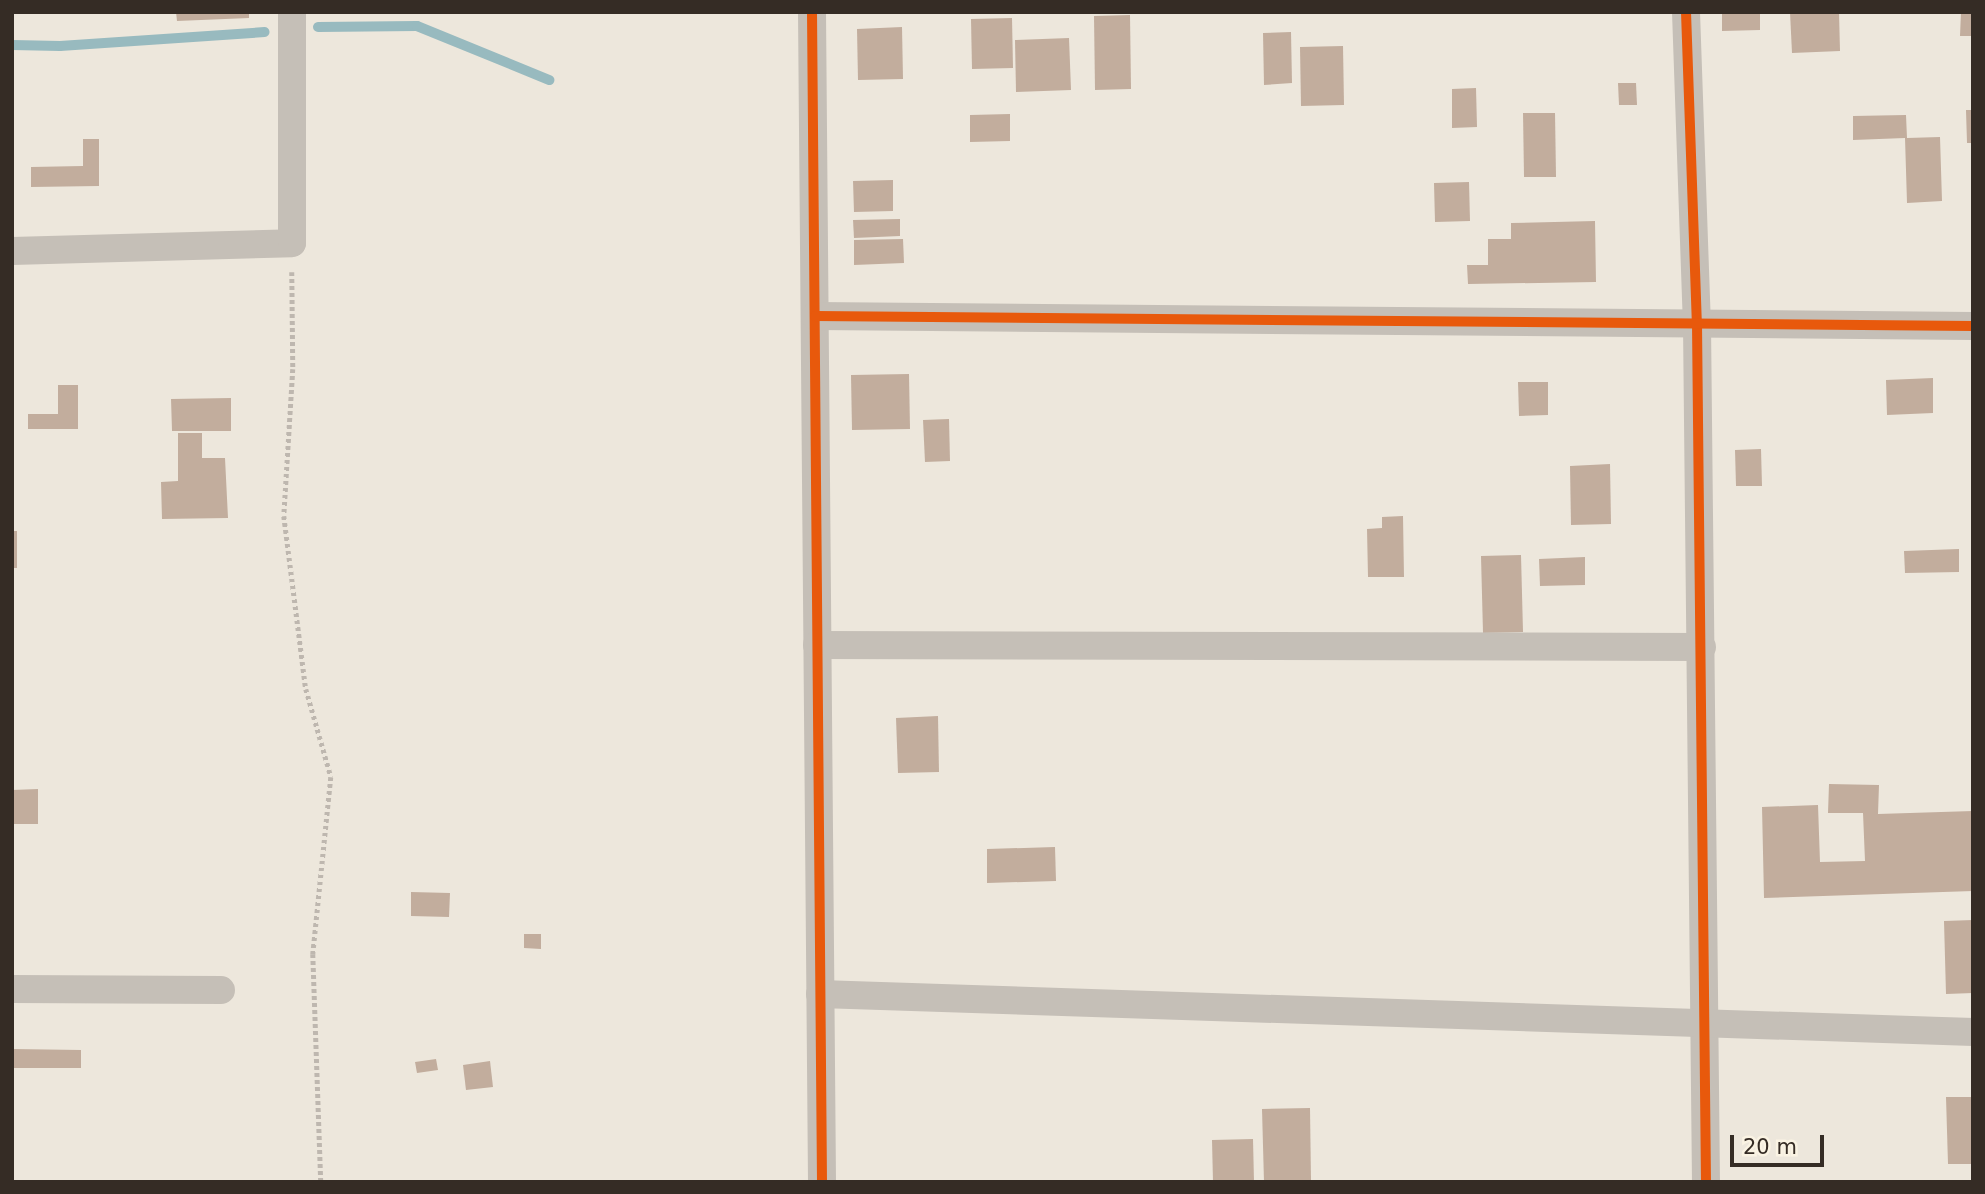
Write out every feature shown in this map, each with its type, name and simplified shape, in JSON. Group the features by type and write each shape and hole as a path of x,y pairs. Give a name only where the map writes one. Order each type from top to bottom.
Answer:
{"street":[{"path":"12,251 292,243 292,12"},
{"path":"812,12 822,1182"},
{"path":"1686,12 1697,324 1706,1182"},
{"path":"815,316 1973,326"},
{"path":"817,645 1702,647"},
{"path":"12,989 221,990"},
{"path":"820,994 1973,1032"}],"path":[{"path":"292,243 293,369 284,516 306,689 331,777 313,954 321,1182"}],"building":[{"path":"176,12 249,12 249,18 177,21"},
{"path":"1722,12 1760,12 1760,30 1722,31"},
{"path":"1790,12 1839,12 1840,51 1792,53"},
{"path":"1961,12 1973,12 1973,36 1960,36"},
{"path":"1130,15 1131,89 1095,90 1094,16"},
{"path":"1012,18 1013,68 972,69 971,19"},
{"path":"902,27 903,79 858,80 857,29"},
{"path":"1291,32 1292,83 1264,85 1263,33"},
{"path":"1069,38 1071,90 1016,92 1015,40"},
{"path":"1343,46 1344,105 1301,106 1300,47"},
{"path":"1618,83 1636,83 1637,105 1619,105"},
{"path":"1476,88 1477,127 1452,128 1452,89"},
{"path":"1966,110 1973,110 1973,143 1967,143"},
{"path":"1523,113 1555,113 1556,177 1524,177"},
{"path":"1010,114 1010,141 970,142 970,115"},
{"path":"1906,115 1907,138 1940,137 1942,201 1907,203 1905,138 1853,140 1853,116"},
{"path":"83,139 99,139 99,186 31,187 31,167 83,166"},
{"path":"893,180 893,211 854,212 853,181"},
{"path":"1469,182 1470,221 1435,222 1434,183"},
{"path":"900,219 900,236 854,238 853,220"},
{"path":"1595,221 1596,282 1468,284 1467,265 1488,265 1488,239 1511,239 1511,223"},
{"path":"903,239 904,263 854,265 854,240"},
{"path":"909,374 910,429 852,430 851,375"},
{"path":"1933,378 1933,413 1887,415 1886,380"},
{"path":"1518,382 1548,382 1548,415 1519,416"},
{"path":"58,385 78,385 78,429 28,429 28,414 58,414"},
{"path":"231,398 231,431 172,431 171,399"},
{"path":"949,419 950,461 925,462 923,420"},
{"path":"178,433 202,433 202,458 225,458 228,518 162,519 161,482 178,481"},
{"path":"1761,449 1762,486 1736,486 1735,450"},
{"path":"1610,464 1611,524 1571,525 1570,466"},
{"path":"1403,516 1404,577 1368,577 1367,529 1382,528 1382,517"},
{"path":"12,531 17,531 17,568 12,568"},
{"path":"1959,549 1959,572 1905,573 1904,551"},
{"path":"1521,555 1523,632 1483,633 1481,556"},
{"path":"1585,557 1585,585 1540,586 1539,559"},
{"path":"938,716 939,772 898,773 896,718"},
{"path":"1829,784 1879,785 1878,814 1973,811 1973,891 1764,898 1762,807 1818,805 1820,862 1865,861 1863,813 1828,813"},
{"path":"38,789 38,824 12,824 12,790"},
{"path":"1055,847 1056,881 987,883 987,849"},
{"path":"411,892 450,893 449,917 411,916"},
{"path":"1973,920 1973,993 1946,994 1944,921"},
{"path":"524,934 541,934 541,949 524,948"},
{"path":"12,1049 81,1050 81,1068 12,1068"},
{"path":"436,1059 438,1070 417,1073 415,1062"},
{"path":"490,1061 493,1087 466,1090 463,1065"},
{"path":"1946,1097 1973,1097 1973,1164 1948,1164"},
{"path":"1310,1108 1311,1182 1264,1182 1262,1109"},
{"path":"1253,1139 1254,1182 1213,1182 1212,1140"}],"waterway":[{"path":"318,27 417,26 549,80"},
{"path":"12,45 60,46 265,32"}],"cycle path":[{"path":"812,12 822,1182"},
{"path":"1686,12 1697,324 1706,1182"},
{"path":"815,316 1973,326"}]}
